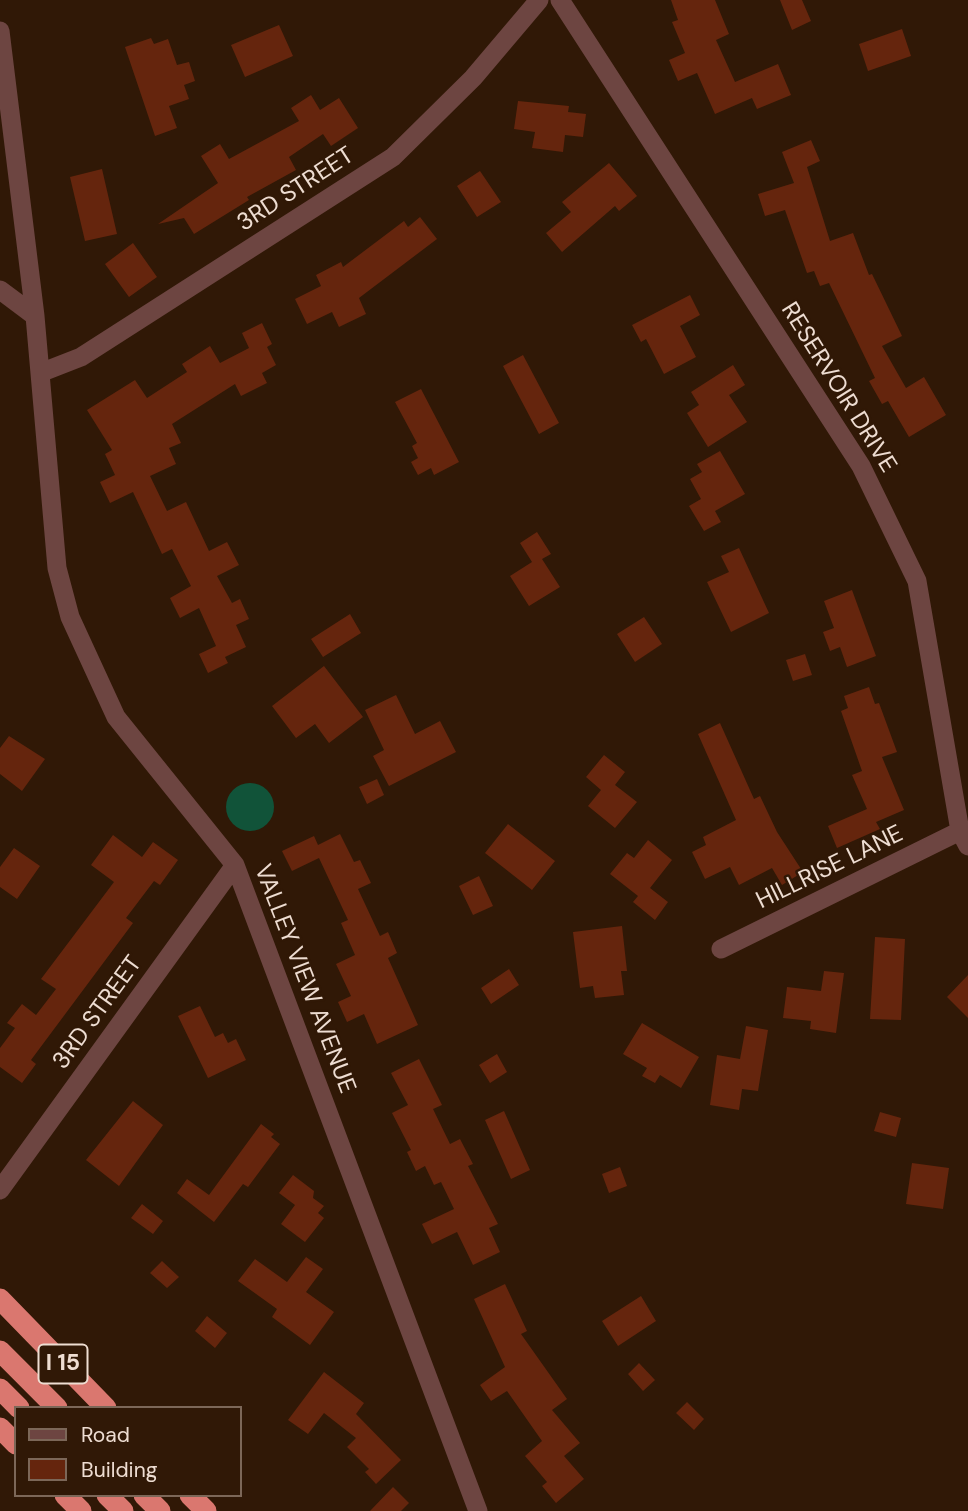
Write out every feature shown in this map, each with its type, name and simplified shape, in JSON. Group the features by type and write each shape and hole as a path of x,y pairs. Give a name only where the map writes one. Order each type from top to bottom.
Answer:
{"highway":[{"name":"I 15","path":"0,1299 104,1406"},
{"path":"0,1351 55,1406"},
{"path":"0,1389 17,1406"},
{"path":"0,1428 14,1442"},
{"path":"67,1497 80,1511"},
{"path":"109,1497 123,1511"},
{"path":"146,1497 160,1511"},
{"path":"192,1497 206,1511"}],"street":[{"name":"3RD STREET","path":"40,373 81,357 393,157 473,78 539,0"},
{"name":"RESERVOIR DRIVE","path":"560,0 861,466 917,581 964,839"},
{"name":"VALLEY VIEW AVENUE","path":"0,31 35,316 57,568 70,617 116,717 235,865 478,1511"},
{"path":"0,290 35,316"},
{"name":"HILLRISE LANE","path":"721,949 964,839"},
{"name":"3RD STREET","path":"0,1190 235,865"}],"green space":[{"path":"250,783 267,790 274,807 267,824 250,831 233,824 226,807 233,790"}],"building":[{"path":"671,0 715,0 729,34 716,40 735,82 778,64 791,95 757,109 752,98 715,114 697,73 678,81 669,60 685,53 672,22 678,20"},
{"path":"780,0 802,0 811,21 792,30"},
{"path":"279,25 293,56 245,77 231,45"},
{"path":"902,29 911,56 868,71 859,44"},
{"path":"151,38 154,44 168,39 177,65 189,62 195,81 184,85 189,99 169,106 177,128 155,136 125,47"},
{"path":"311,95 320,110 339,98 358,128 331,146 323,134 289,157 296,170 247,197 249,200 194,234 184,218 158,224 218,183 201,156 220,144 229,159 299,121 291,108"},
{"path":"518,101 569,106 568,112 586,114 583,137 565,135 563,152 532,148 535,132 514,129"},
{"path":"811,140 820,161 807,167 830,241 853,233 869,275 872,274 902,336 882,346 906,388 924,377 946,415 909,437 888,401 882,404 869,381 875,378 829,283 820,286 814,271 807,273 785,210 765,216 758,194 794,183 782,152"},
{"path":"609,163 637,196 619,211 615,206 562,252 546,233 571,212 562,202"},
{"path":"102,169 117,234 85,241 70,177"},
{"path":"480,171 501,202 477,217 457,186"},
{"path":"420,217 437,239 359,298 366,314 339,327 332,312 307,324 295,299 321,286 316,275 341,262 343,267 404,221 408,227"},
{"path":"133,243 157,277 129,297 105,264"},
{"path":"690,295 700,315 680,326 696,357 664,374 646,339 641,342 632,325"},
{"path":"262,323 272,344 267,347 276,365 262,373 267,383 241,396 235,384 172,424 181,443 169,448 176,464 150,476 167,511 186,502 209,551 227,542 239,565 217,576 232,603 240,599 249,619 236,625 246,647 225,657 228,663 208,673 199,654 216,646 199,608 180,618 170,598 191,586 172,549 162,554 133,492 110,503 100,482 115,475 105,454 112,450 87,410 135,380 147,398 187,372 182,364 210,346 220,363 249,348 242,333"},
{"path":"523,355 559,423 539,434 503,366"},
{"path":"733,365 745,385 729,395 747,422 708,447 687,413 699,405 691,392"},
{"path":"421,389 459,462 434,475 431,468 418,475 411,462 418,458 412,446 417,443 395,402"},
{"path":"720,451 745,494 715,511 721,522 704,531 689,506 701,499 690,479 702,472 697,464"},
{"path":"537,532 551,554 542,559 560,587 529,606 510,576 532,562 520,543"},
{"path":"739,548 769,613 731,632 707,582 729,572 721,556"},
{"path":"852,590 876,656 847,667 840,647 830,651 823,632 834,628 824,601"},
{"path":"350,614 361,633 323,657 311,639"},
{"path":"644,617 662,644 635,662 617,634"},
{"path":"805,654 812,675 793,681 786,660"},
{"path":"324,666 363,717 329,743 315,724 296,738 272,706"},
{"path":"869,687 875,704 879,703 897,752 882,757 904,810 876,822 880,829 837,848 828,826 867,809 852,775 862,771 841,711 848,708 844,696"},
{"path":"396,695 415,734 440,721 456,752 389,786 373,756 384,750 365,710"},
{"path":"720,723 754,799 760,796 777,832 803,872 782,885 772,868 739,885 730,867 705,879 692,852 706,845 703,837 736,820 698,734"},
{"path":"9,736 45,759 22,791 0,774 0,748"},
{"path":"604,755 625,772 615,785 637,802 615,828 588,806 601,790 586,777"},
{"path":"377,779 384,795 367,804 359,787"},
{"path":"508,824 555,861 532,890 485,853"},
{"path":"340,834 354,862 360,860 371,883 358,889 380,936 388,932 397,953 388,958 418,1025 377,1044 364,1014 347,1022 338,1002 351,996 336,964 355,955 341,923 348,920 319,858 292,871 282,851 314,836 318,845"},
{"path":"113,835 142,857 153,842 178,860 160,885 154,881 126,918 133,923 31,1060 36,1064 22,1083 0,1067 0,1048 15,1028 7,1023 22,1004 36,1015 56,989 41,979 114,882 91,865"},
{"path":"648,840 672,860 650,888 668,902 655,920 633,902 638,896 610,874 627,853 634,858"},
{"path":"14,848 40,866 17,899 0,887 0,867"},
{"path":"479,876 493,906 473,915 459,886"},
{"path":"622,926 627,971 621,971 624,995 595,998 593,986 580,988 573,932"},
{"path":"875,937 905,939 901,1020 870,1019"},
{"path":"509,969 519,985 491,1004 481,988"},
{"path":"824,971 844,973 836,1033 810,1029 811,1021 783,1018 787,987 821,991"},
{"path":"968,975 968,1018 947,997"},
{"path":"200,1006 215,1037 223,1033 228,1043 236,1039 246,1060 208,1078 178,1016"},
{"path":"642,1023 699,1057 681,1088 660,1075 655,1083 642,1076 647,1068 623,1054"},
{"path":"746,1026 768,1030 758,1091 742,1089 739,1110 710,1105 717,1055 740,1059"},
{"path":"497,1054 507,1072 490,1083 479,1065"},
{"path":"419,1059 442,1105 433,1109 450,1144 460,1139 473,1164 468,1166 498,1224 489,1228 500,1252 473,1265 457,1232 432,1244 422,1224 454,1209 441,1182 434,1185 425,1166 416,1171 407,1152 411,1150 392,1113 408,1105 391,1073"},
{"path":"133,1101 163,1125 119,1186 86,1160"},
{"path":"504,1111 530,1170 511,1179 485,1120"},
{"path":"880,1112 901,1118 896,1137 874,1131"},
{"path":"261,1124 274,1134 271,1137 280,1144 248,1187 243,1184 214,1222 177,1193 187,1179 209,1195"},
{"path":"912,1163 949,1168 943,1209 906,1204"},
{"path":"620,1167 627,1186 609,1193 602,1174"},
{"path":"293,1175 314,1191 313,1198 324,1206 318,1213 324,1218 305,1242 281,1224 295,1205 279,1193"},
{"path":"142,1204 163,1221 153,1234 131,1218"},
{"path":"306,1257 323,1269 306,1292 334,1312 310,1345 272,1317 277,1309 238,1281 255,1259 287,1282"},
{"path":"162,1261 179,1277 167,1288 150,1273"},
{"path":"505,1284 527,1331 521,1334 567,1399 552,1410 580,1443 564,1456 584,1479 556,1503 542,1486 547,1482 525,1456 542,1441 507,1391 491,1401 480,1385 505,1367 474,1299"},
{"path":"641,1296 656,1321 618,1346 602,1321"},
{"path":"207,1316 227,1333 215,1348 195,1331"},
{"path":"639,1363 655,1380 643,1391 628,1374"},
{"path":"324,1372 364,1403 356,1414 401,1460 376,1484 365,1472 369,1469 347,1447 356,1438 324,1413 308,1434 288,1420"},
{"path":"687,1402 704,1419 694,1430 676,1413"},
{"path":"393,1487 409,1503 401,1511 370,1511"}]}
